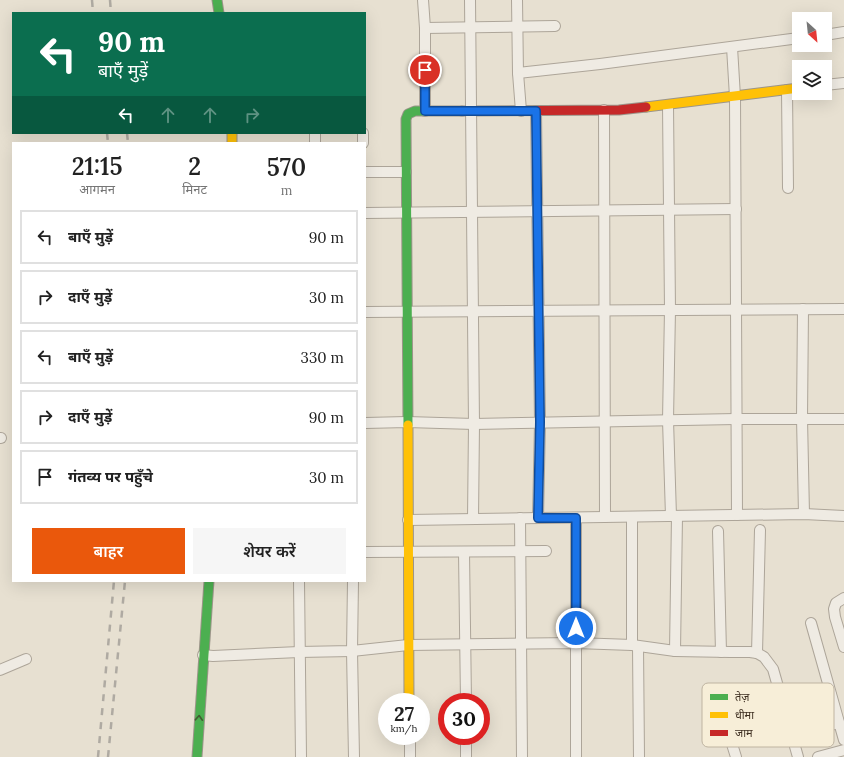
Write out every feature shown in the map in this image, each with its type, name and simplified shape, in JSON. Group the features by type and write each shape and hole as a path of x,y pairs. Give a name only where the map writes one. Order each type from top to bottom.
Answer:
{"street":[{"path":"217,0 219,12"},
{"path":"423,0 425,28 425,111"},
{"path":"470,0 474,424 473,519"},
{"path":"517,0 518,73 521,111"},
{"path":"425,28 555,26"},
{"path":"832,34 844,32"},
{"path":"518,73 792,39"},
{"path":"732,47 735,97 737,515"},
{"path":"832,84 844,82"},
{"path":"409,693 406,212 406,119 408,114 415,111 619,110 792,89"},
{"path":"788,90 788,188"},
{"path":"668,104 670,310 668,420 674,516 675,650"},
{"path":"604,110 603,210 606,421 605,517"},
{"path":"536,111 537,311 540,422 538,518"},
{"path":"366,172 406,172"},
{"path":"366,213 736,209"},
{"path":"803,309 802,418 804,514"},
{"path":"366,312 844,309"},
{"path":"366,423 407,422 474,424 802,418 844,419"},
{"path":"408,520 804,514 844,516"},
{"path":"632,517 639,757"},
{"path":"520,518 522,757"},
{"path":"576,518 576,757"},
{"path":"757,653 760,530"},
{"path":"718,531 721,652"},
{"path":"366,552 546,551"},
{"path":"464,552 466,693"},
{"path":"206,757 209,582"},
{"path":"197,757 218,582"},
{"path":"299,582 301,757"},
{"path":"353,582 352,651 354,757"},
{"path":"844,598 836,603 834,609 844,647"},
{"path":"811,623 828,683"},
{"path":"208,655 352,651 408,645 576,643 635,645 675,650 757,653 764,657 773,669 777,683"},
{"path":"0,670 26,659"},
{"path":"834,706 844,740"},
{"path":"834,724 839,723"},
{"path":"410,745 410,757"},
{"path":"466,745 466,757"},
{"path":"733,747 736,757"},
{"path":"795,747 798,757"},
{"path":"818,757 844,750"}],"railway":[{"path":"92,0 93,12"},
{"path":"110,0 111,12"},
{"path":"107,134 108,142"},
{"path":"127,134 128,142"},
{"path":"98,757 114,582"},
{"path":"108,757 125,582"}],"traffic: fast":[{"path":"217,0 219,12"},
{"path":"408,425 406,119 408,114 415,111 462,111"},
{"path":"197,757 209,582"}],"traffic: slow":[{"path":"646,107 792,89"},
{"path":"232,134 232,142"},
{"path":"408,425 409,693"}],"traffic: jam":[{"path":"462,111 619,110 646,107"}],"route":[{"path":"425,70 425,111 536,111 537,311 540,422 538,518 576,518 576,628"}]}
